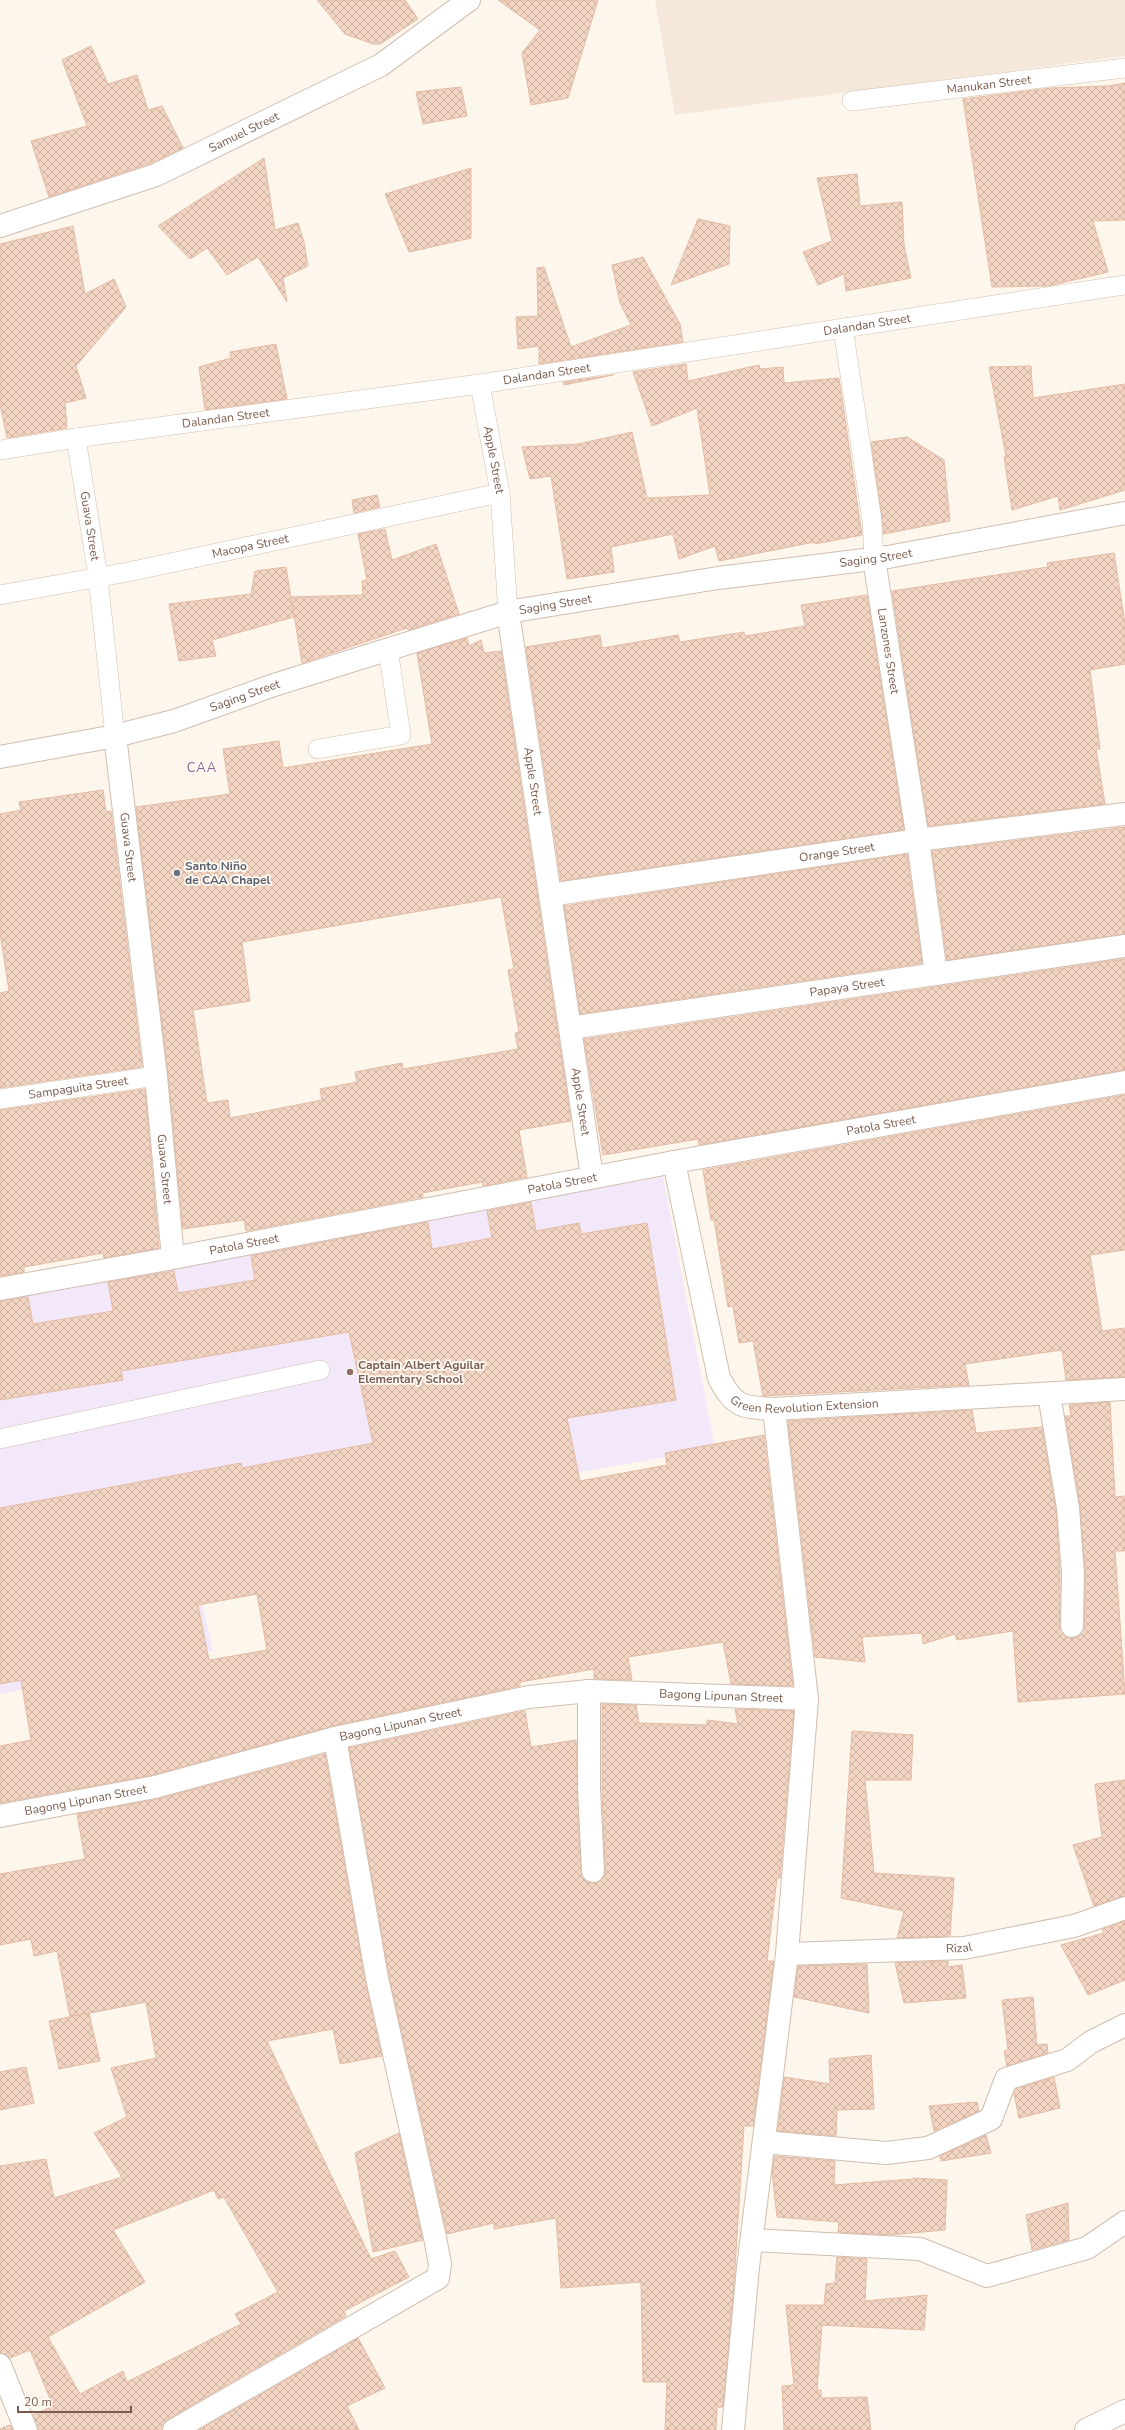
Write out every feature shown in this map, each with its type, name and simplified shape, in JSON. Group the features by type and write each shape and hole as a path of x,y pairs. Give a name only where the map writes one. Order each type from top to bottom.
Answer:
{"street":[{"name":"Samuel Street","path":"0,226 156,174 381,65 469,0"},
{"name":"Saging Street","path":"0,757 115,736 174,721 274,685 508,612 718,578 874,559 1125,513"},
{"name":"Lanzones Street","path":"874,559 918,840 936,974"},
{"name":"Apple Street","path":"508,612 592,1177"},
{"name":"Guava Street","path":"115,736 156,1076 173,1258"},
{"name":"Orange Street","path":"550,895 918,840 1125,814"},
{"name":"Papaya Street","path":"570,1028 1125,946"},
{"name":"Patola Street","path":"0,1289 173,1258 592,1177 1125,1082"},
{"name":"Green Revolution Extension","path":"674,1162 719,1378 728,1395 744,1407 774,1409 1125,1389"},
{"path":"1049,1394 1068,1508 1073,1573 1072,1626"},
{"path":"733,2430 752,2240 787,1954 807,1699 774,1409"},
{"path":"589,1691 589,1789 593,1871"},
{"name":"Bagong Lipunan Street","path":"0,1816 155,1787 335,1738 529,1697 589,1691 807,1699"},
{"path":"174,2430 438,2278 440,2264 378,1978 335,1738"},
{"name":"Rizal","path":"787,1954 964,1948 1074,1926 1125,1908"},
{"path":"764,2142 886,2153 928,2148 991,2119 1006,2079 1067,2060 1091,2042 1125,2025"},
{"path":"752,2240 920,2249 987,2276 1087,2248 1125,2222"},
{"path":"0,2364 26,2430"},
{"path":"1086,2430 1125,2411"}],"lane":[{"name":"Manukan Street","path":"852,101 1125,68"},
{"name":"Dalandan Street","path":"0,450 76,438 480,384 1125,285"},
{"name":"Lanzones Street","path":"843,328 872,520 874,559"},
{"name":"Apple Street","path":"480,384 500,493 508,612"},
{"name":"Guava Street","path":"76,438 98,577 115,736"},
{"name":"Macopa Street","path":"0,595 98,577 500,493"},
{"path":"318,749 401,735 388,649"},
{"name":"Sampaguita Street","path":"0,1099 156,1076"},
{"path":"0,1439 320,1370"}],"shaded area":[{"path":"655,0 1125,0 1125,56 675,115"},
{"name":"Captain Albert Aguilar Elementary School","path":"663,1177 715,1448 188,1542 213,1651 0,1694 0,1295"}],"building":[{"path":"317,0 405,0 418,19 380,44 373,44 345,34"},
{"path":"498,0 598,0 568,98 531,105 522,53 540,30"},
{"path":"91,46 108,84 137,75 148,110 162,106 183,148 151,163 49,197 31,141 87,126 62,60"},
{"path":"1125,83 1125,220 1093,221 1108,272 1048,286 992,287 963,99 1051,88 1107,86"},
{"path":"461,87 467,116 423,124 416,92"},
{"path":"264,158 275,230 298,223 304,242 308,266 283,278 287,302 258,257 227,275 207,248 190,259 158,226"},
{"path":"471,168 471,238 409,252 385,194"},
{"path":"857,174 860,206 902,202 904,245 911,278 846,291 844,274 818,285 803,252 832,241 817,178"},
{"path":"698,219 730,226 729,264 671,285"},
{"path":"73,226 85,294 114,279 126,307 76,366 86,398 65,403 67,428 7,438 0,404 0,244"},
{"path":"643,257 680,324 683,342 539,364 539,346 518,349 516,317 538,316 537,268 544,267 571,347 631,325 620,303 612,265"},
{"path":"276,344 287,399 205,410 199,367 231,358 230,352"},
{"path":"686,364 688,381 759,365 760,369 783,367 784,383 839,378 862,535 815,544 814,542 719,561 715,546 679,559 673,534 611,547 614,572 567,579 551,476 530,479 522,447 578,444 632,432 647,498 710,495 697,408 652,426 633,372"},
{"path":"1031,366 1033,398 1125,384 1125,490 1060,510 1058,496 1012,510 1004,457 1006,456 989,367"},
{"path":"613,375 564,385 563,382"},
{"path":"907,437 944,460 950,521 884,534 871,442"},
{"path":"377,495 380,507 354,513 352,500"},
{"path":"385,529 392,560 436,544 459,614 408,630 407,628 302,663 291,597 363,595 362,581 367,580 358,534"},
{"path":"1114,553 1125,624 1125,664 1090,670 1100,749 1096,749 1105,804 928,826 892,591 1048,567 1047,563"},
{"path":"286,567 294,617 212,640 216,656 179,661 169,604 251,594 255,571"},
{"path":"867,595 904,830 561,881 526,647 600,635 602,648 678,635 680,642 744,632 745,636 805,626 801,605"},
{"path":"467,638 469,646 481,640 484,653 501,651 571,1121 519,1130 527,1177 483,1186 482,1182 422,1193 423,1197 246,1231 244,1220 183,1229 168,1075 136,807 230,794 223,749 279,741 283,768 432,744 417,653","holes":["501,897 514,969 508,970 519,1032 515,1033 518,1049 403,1069 402,1063 355,1072 357,1082 320,1089 322,1100 230,1118 228,1100 207,1103 193,1010 250,1001 242,942"]},
{"path":"103,790 106,812 111,811 142,1067 0,1088 0,993 9,991 0,933 0,814 21,810 19,802"},
{"path":"1125,827 1125,934 947,960 932,851"},
{"path":"907,854 922,963 580,1014 564,906"},
{"path":"1125,959 1125,1070 699,1145 698,1139 603,1155 584,1039"},
{"path":"145,1089 159,1248 104,1258 103,1253 24,1267 24,1272 0,1276 0,1110"},
{"path":"1125,1095 1125,1250 1090,1255 1102,1331 1125,1328 1125,1377 1066,1380 1062,1350 965,1364 969,1385 763,1396 753,1341 739,1343 733,1306 728,1307 714,1220 711,1220 703,1170"},
{"path":"531,1202 536,1231 579,1223 581,1234 647,1223 676,1400 567,1418 580,1481 667,1465 665,1453 764,1435 793,1686 731,1684 723,1642 628,1657 632,1680 594,1679 594,1669 520,1682 520,1686 332,1726 152,1775 0,1803 0,1746 31,1740 21,1680 0,1684 0,1508 241,1463 242,1468 373,1443 349,1332 121,1371 123,1380 0,1400 0,1301 28,1297 33,1324 113,1311 108,1282 174,1271 178,1293 255,1280 251,1256 428,1222 432,1249 492,1238 487,1211","holes":["257,1594 267,1650 209,1660 198,1605"]},
{"path":"1110,1402 1115,1497 1125,1496 1125,1551 1115,1551 1125,1694 1018,1702 1013,1631 957,1640 955,1634 923,1644 922,1633 862,1637 865,1662 815,1657 788,1421 972,1410 976,1433 1042,1427 1056,1510 1060,1573 1060,1626 1065,1636 1072,1638 1078,1637 1084,1627 1085,1572 1080,1506 1065,1416 1071,1416 1069,1405"},
{"path":"602,1704 636,1705 639,1723 707,1725 707,1720 738,1724 735,1709 794,1711 780,1878 777,1878 767,1961 774,1961 753,2126 744,2126 733,2299 723,2407 717,2407 716,2430 665,2430 667,2382 643,2382 641,2282 561,2288 556,2218 494,2229 494,2223 447,2234 389,1976 349,1748 525,1711 531,1747 576,1740 581,1872 587,1882 594,1883 604,1877 605,1870 602,1789"},
{"path":"852,1731 913,1735 911,1780 865,1780 874,1873 954,1878 950,1936 897,1938 904,1911 841,1898"},
{"path":"325,1754 365,1980 382,2056 340,2064 333,2029 267,2041 371,2259 395,2251 409,2277 344,2311 346,2316 168,2419 162,2430 38,2430 33,2415 53,2406 30,2350 10,2358 0,2353 0,2166 46,2159 54,2198 122,2177 94,2133 127,2117 111,2068 156,2058 146,2002 70,2017 57,1951 34,1956 31,1939 0,1945 0,1874 85,1859 77,1814 158,1799","holes":["214,2190 218,2199 224,2197 278,2292 235,2314 241,2324 127,2382 123,2371 80,2394 48,2337 145,2282 113,2230"]},
{"path":"1125,1780 1125,1896 1094,1906 1073,1845 1102,1837 1095,1784"},
{"path":"1125,1921 1125,1980 1088,1995 1061,1945 1104,1933 1102,1929"},
{"path":"948,1961 948,1967 962,1965 966,1998 904,2003 895,1963"},
{"path":"867,1964 869,2013 794,1997 798,1966"},
{"path":"1033,1997 1037,2045 1047,2044 1048,2053 1007,2066 1004,2051 1008,2050 1007,2043 1010,2043 1007,2042 1002,2000"},
{"path":"89,2013 100,2061 59,2069 49,2021"},
{"path":"871,2055 874,2109 837,2110 836,2136 778,2131 784,2077 830,2084 829,2059"},
{"path":"26,2067 34,2103 0,2110 0,2072"},
{"path":"1054,2077 1060,2108 1019,2118 1014,2094 1016,2089"},
{"path":"977,2102 979,2111 934,2131 929,2106"},
{"path":"399,2133 423,2240 373,2252 355,2153"},
{"path":"986,2135 991,2153 941,2161 940,2156"},
{"path":"774,2156 835,2161 834,2185 913,2178 947,2180 945,2230 890,2235 838,2232 839,2222 777,2217 772,2172"},
{"path":"1068,2203 1069,2240 1032,2250 1026,2215"},
{"path":"837,2257 867,2259 865,2301 927,2295 924,2330 822,2325 817,2390 821,2390 821,2398 867,2397 871,2430 784,2430 782,2386 794,2385 786,2305 824,2305 826,2284 835,2283"},
{"path":"358,2338 385,2388 347,2406 359,2430 199,2430"},
{"path":"10,2425 13,2430 0,2430 0,2429"}],"place":[{"name":"Santo Niño de CAA Chapel","path":"177,873"},
{"name":"Captain Albert Aguilar Elementary School","path":"350,1372"}],"district":[{"name":"CAA","path":"202,768"}]}
